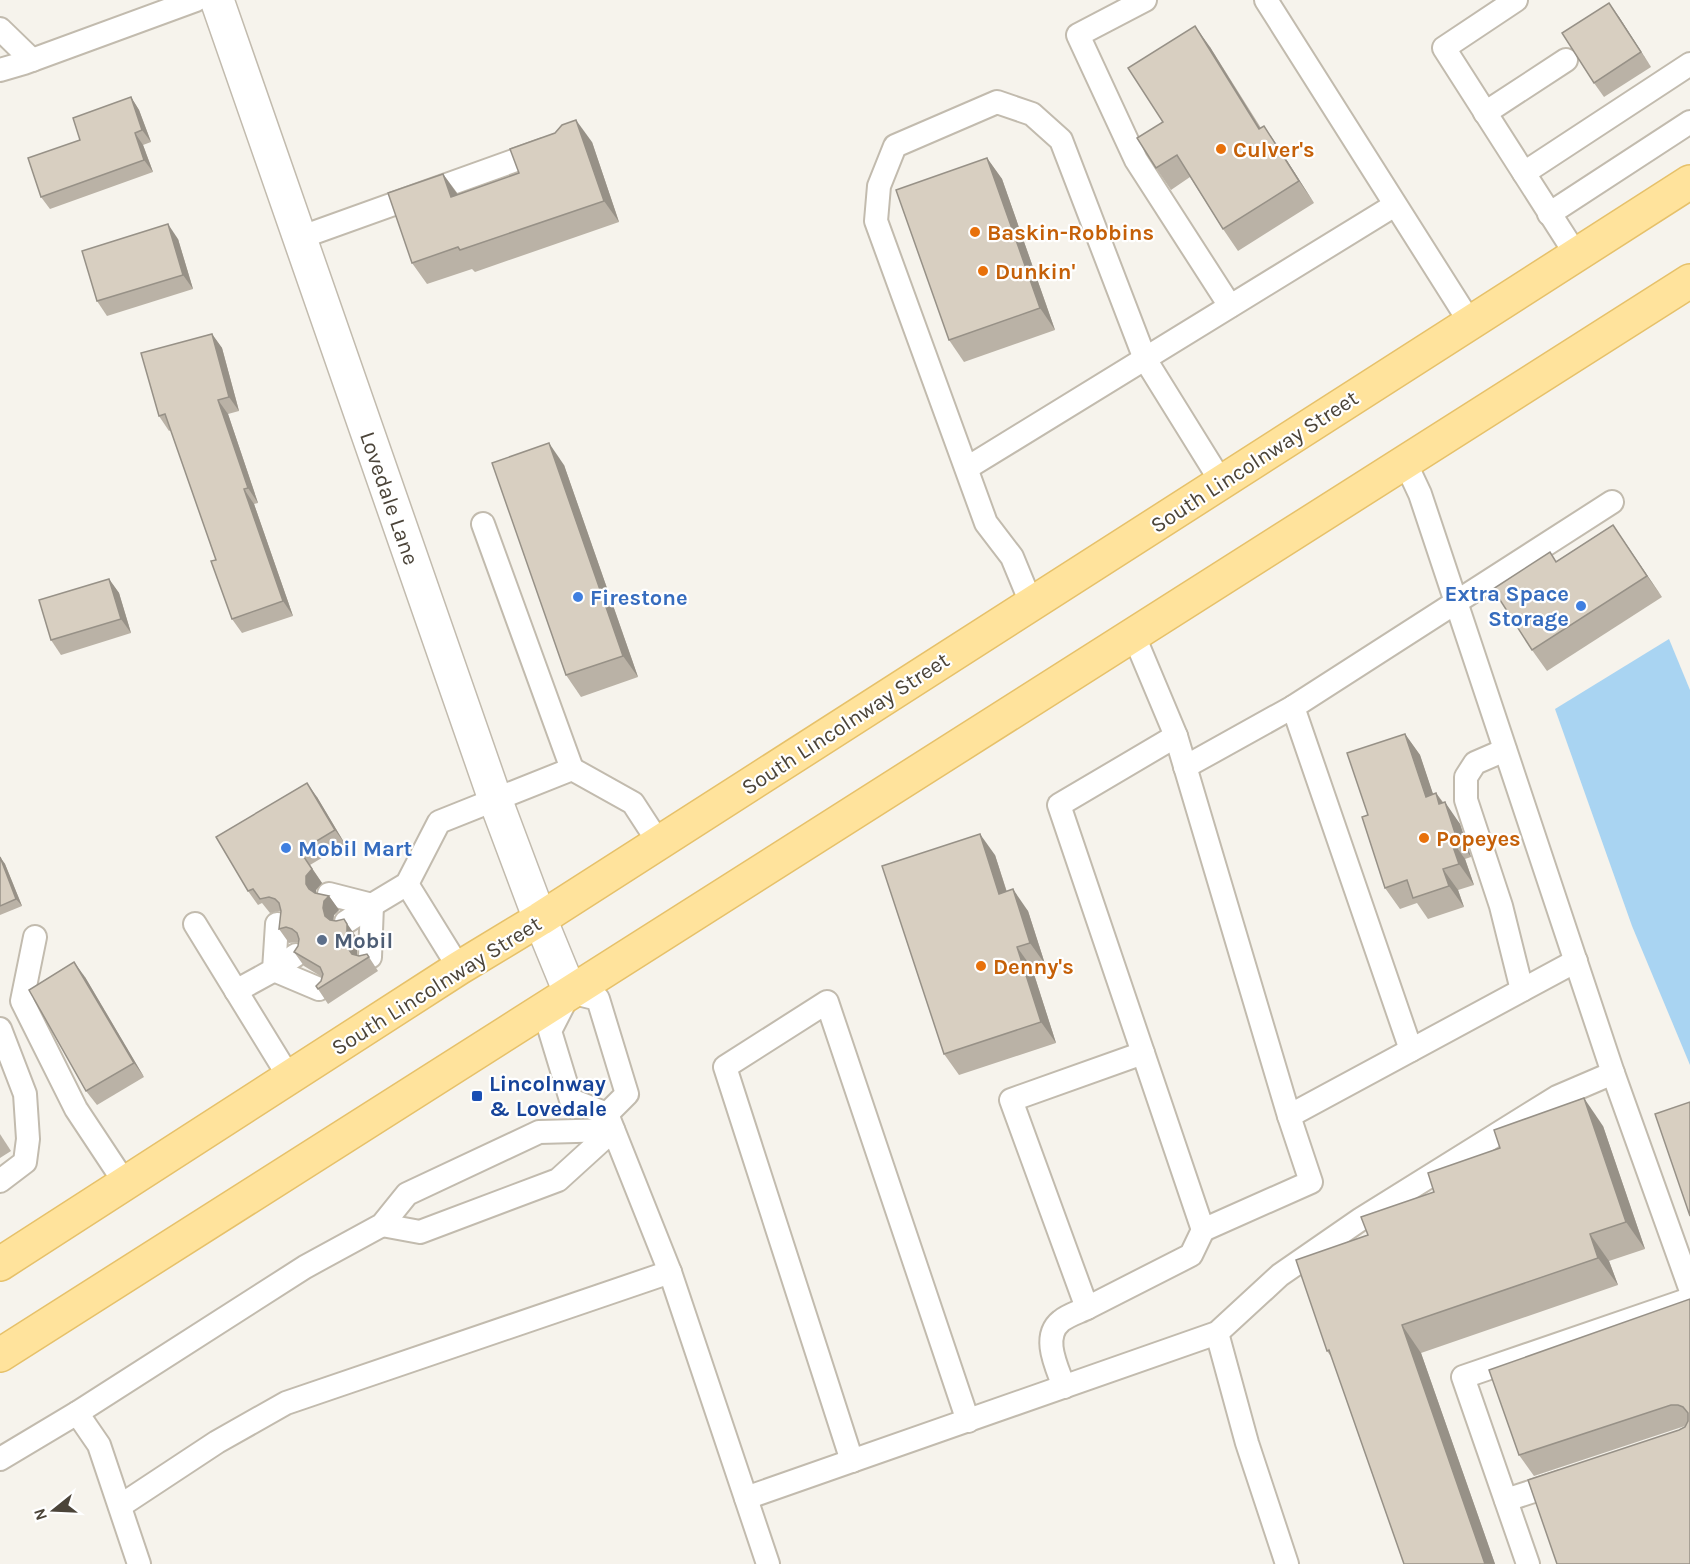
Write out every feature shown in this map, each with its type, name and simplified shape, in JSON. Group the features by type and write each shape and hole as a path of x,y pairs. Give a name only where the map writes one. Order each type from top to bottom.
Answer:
{"main road":[{"name":"South Lincolnway Street","path":"0,1264 1690,182"},
{"path":"0,1355 1690,281"}],"street":[{"name":"Lovedale Lane","path":"217,0 495,799 540,920 570,992"}],"lane":[{"path":"0,70 196,0"},
{"path":"1145,0 1078,35 1136,160 1230,306"},
{"path":"1266,0 1471,324"},
{"path":"1516,0 1444,48 1577,256"},
{"path":"0,29 32,60"},
{"path":"1485,113 1566,60"},
{"path":"1524,173 1690,64"},
{"path":"1031,603 1012,557 986,523 876,221 879,186 895,146 997,102 1032,114 1061,140 1144,359 1222,483"},
{"path":"1549,214 1690,123"},
{"path":"299,238 565,142"},
{"path":"967,468 1395,205"},
{"path":"1405,462 1420,494 1613,1073 1690,1288"},
{"path":"1185,766 1293,707 1612,502"},
{"path":"483,524 572,769 633,803 659,843"},
{"path":"1064,1387 1052,1351 1051,1335 1060,1321 1191,1255 1203,1230 1311,1182 1289,1116 1176,736 1134,636"},
{"path":"1293,707 1411,1050"},
{"path":"1176,736 1059,805 1203,1230"},
{"path":"1505,750 1475,762 1466,777 1466,800 1501,906 1522,990"},
{"path":"346,922 407,884 439,822 572,769"},
{"path":"407,884 459,968"},
{"path":"329,894 372,905"},
{"path":"370,957 372,905"},
{"path":"195,924 290,1077"},
{"path":"273,970 277,924"},
{"path":"34,937 22,1001 76,1109 125,1183"},
{"path":"236,992 296,955"},
{"path":"1289,1116 1576,961"},
{"path":"273,970 319,989"},
{"path":"382,1225 420,1232 558,1180 610,1122 627,1094 598,999 570,992 550,1031 571,1100 610,1122 670,1272 768,1564"},
{"path":"852,1461 725,1067 827,1002 968,1421"},
{"path":"0,1029 25,1094 28,1139 25,1162 0,1181"},
{"path":"1087,1308 1011,1100 1143,1053"},
{"path":"746,1498 1217,1334 1280,1275 1361,1219 1557,1098 1613,1073"},
{"path":"0,1459 77,1413 305,1268 382,1225 407,1194 539,1132 610,1122"},
{"path":"120,1506 217,1442 286,1403 670,1272"},
{"path":"1528,1564 1463,1377 1690,1299"},
{"path":"1217,1334 1247,1443 1287,1564"},
{"path":"77,1413 99,1445 139,1564"},
{"path":"1506,1500 1582,1475"}],"water":[{"path":"1669,639 1690,690 1690,1065 1632,926 1555,709"}],"building":[{"path":"1609,3 1641,52 1594,83 1562,33"},
{"name":"Culver's","path":"1195,26 1259,129 1264,126 1299,181 1223,229 1177,155 1156,168 1137,138 1163,122 1128,68"},
{"path":"131,97 142,130 135,133 144,160 41,197 28,158 80,140 73,118"},
{"path":"576,120 604,201 460,250 458,247 412,263 388,193 443,174 451,197 519,173 510,149 555,133 562,125"},
{"name":"Dunkin'","path":"987,158 1040,308 949,340 896,190"},
{"path":"168,224 183,275 97,301 82,251"},
{"path":"212,334 229,397 218,400 248,488 244,489 283,601 232,619 211,561 216,560 165,414 159,416 141,353"},
{"name":"Firestone","path":"549,443 623,656 566,675 492,463"},
{"name":"Extra Space Storage","path":"1613,525 1647,576 1532,650 1493,589 1550,552 1556,562"},
{"path":"109,579 121,619 51,640 39,600"},
{"name":"Popeyes","path":"1405,734 1426,797 1436,793 1439,804 1445,802 1456,836 1450,838 1459,864 1443,869 1449,886 1413,898 1407,880 1385,888 1362,817 1368,815 1347,753"},
{"path":"307,783 335,830 300,851 312,869 306,876 306,884 315,893 329,896 324,901 325,916 336,921 344,919 347,924 347,942 352,954 359,956 367,954 369,957 318,989 316,986 323,974 320,967 294,952 298,946 297,933 286,927 279,929 281,911 279,903 269,897 260,899 253,889 248,891 216,837"},
{"name":"Denny's","path":"980,834 999,894 1013,889 1030,943 1017,947 1041,1022 944,1054 882,866"},
{"path":"0,857 16,899 0,906"},
{"path":"74,962 134,1063 86,1091 29,990"},
{"path":"1584,1098 1626,1222 1590,1234 1598,1258 1402,1325 1485,1564 1404,1564 1296,1260 1368,1235 1361,1217 1434,1192 1428,1173 1500,1148 1494,1130"},
{"path":"1690,1102 1690,1216 1655,1114"},
{"path":"1690,1299 1690,1564 1557,1564 1528,1480 1679,1430 1685,1427 1688,1413 1683,1407 1671,1405 1519,1455 1489,1370"}],"place":[{"name":"Culver's","path":"1221,149"},
{"name":"Baskin-Robbins","path":"975,232"},
{"name":"Dunkin'","path":"983,271"},
{"name":"Firestone","path":"578,597"},
{"name":"Extra Space Storage","path":"1581,606"},
{"name":"Popeyes","path":"1424,838"},
{"name":"Mobil Mart","path":"286,848"},
{"name":"Mobil","path":"322,940"},
{"name":"Denny's","path":"981,966"},
{"name":"Lincolnway & Lovedale","path":"477,1096"}]}
